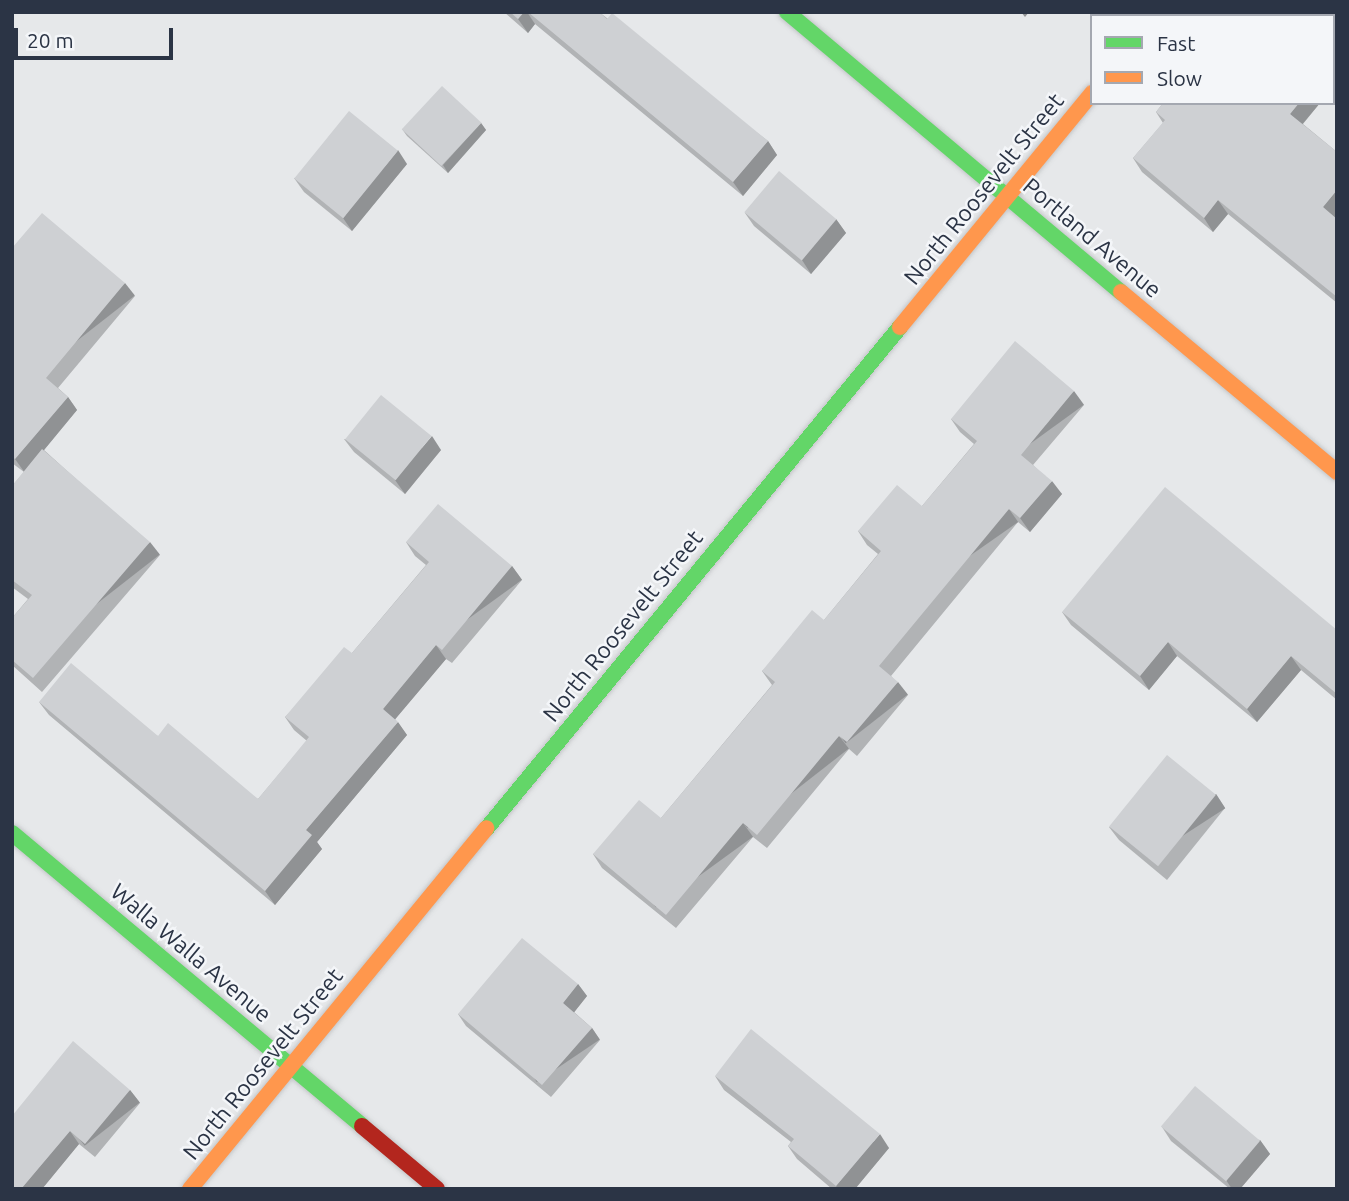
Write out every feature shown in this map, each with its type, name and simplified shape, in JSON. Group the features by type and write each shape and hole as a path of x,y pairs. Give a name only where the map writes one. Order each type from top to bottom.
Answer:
{"street":[{"name":"Portland Avenue","path":"787,12 1337,472"},
{"name":"North Roosevelt Street","path":"190,1189 1090,95"},
{"name":"Walla Walla Avenue","path":"12,834 436,1189"}],"building":[{"path":"510,12 524,12 518,19"},
{"path":"528,12 599,12 607,19 612,13 768,141 733,182"},
{"path":"1337,12 1337,58 1335,60 1335,14 1254,14"},
{"path":"442,86 481,123 441,166 402,129"},
{"path":"1161,105 1297,105 1290,114 1337,152 1337,190 1323,207 1337,219 1337,297 1218,200 1204,218 1133,158 1165,120 1156,112"},
{"path":"349,111 398,151 343,218 294,179"},
{"path":"779,171 836,219 802,261 744,212"},
{"path":"42,213 125,283 46,378 68,397 15,459 12,457 12,248"},
{"path":"1015,341 1074,391 1021,455 1052,481 1020,518 1009,509 879,666 898,682 847,742 839,736 757,835 743,823 666,915 593,854 639,800 661,818 775,682 762,671 812,610 824,620 881,551 858,531 897,485 922,506 977,441 951,419"},
{"path":"381,395 432,436 396,480 345,439"},
{"path":"42,449 150,542 33,678 12,660 12,618 32,595 12,580 12,486"},
{"path":"1165,487 1337,630 1337,694 1291,656 1247,709 1168,642 1140,676 1062,612"},
{"path":"438,504 512,566 442,650 436,645 383,709 398,722 306,830 312,835 265,891 39,702 71,663 158,736 168,723 258,799 309,737 285,717 344,647 352,653 429,562 406,542"},
{"path":"1167,755 1216,795 1158,866 1109,826"},
{"path":"522,938 578,984 563,1003 592,1028 542,1085 458,1014"},
{"path":"751,1029 880,1134 836,1186 788,1146 794,1139 715,1076"},
{"path":"73,1041 130,1090 85,1144 70,1131 21,1189 12,1189 12,1116"},
{"path":"1195,1086 1260,1141 1226,1181 1161,1127"}],"traffic: fast":[{"path":"787,12 1121,292"},
{"path":"487,828 900,327"},
{"path":"12,833 362,1126"}],"traffic: slow":[{"path":"900,327 1090,95"},
{"path":"1121,292 1337,472"},
{"path":"190,1189 487,828"}],"traffic: jam":[{"path":"362,1126 437,1189"}]}
